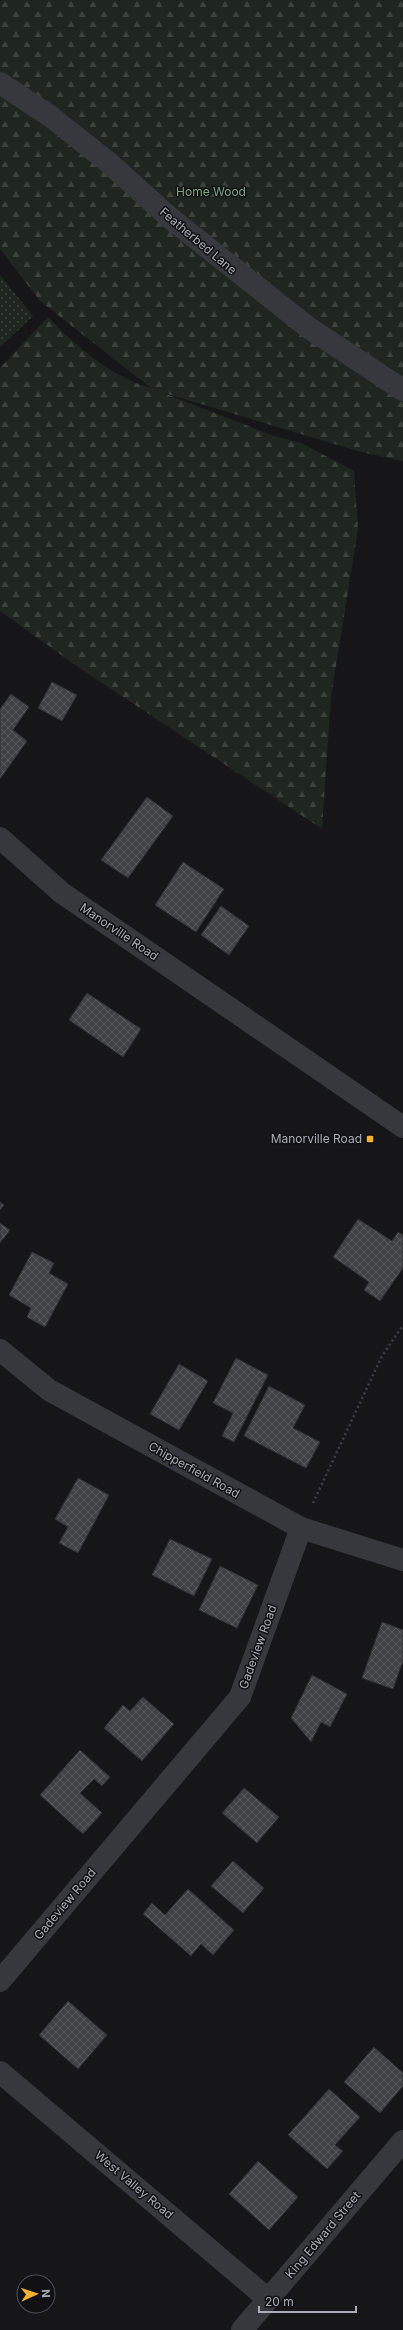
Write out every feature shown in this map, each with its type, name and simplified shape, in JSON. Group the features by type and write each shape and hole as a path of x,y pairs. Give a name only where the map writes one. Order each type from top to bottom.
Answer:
{"street":[{"name":"Featherbed Lane","path":"0,83 56,120 108,162 170,218 308,328 403,390"},
{"name":"Manorville Road","path":"0,838 62,893 403,1127"},
{"name":"Chipperfield Road","path":"0,1350 49,1390 301,1528 403,1560"},
{"name":"Gadeview Road","path":"0,1981 240,1697 301,1528"},
{"name":"West Valley Road","path":"0,2072 268,2299"},
{"name":"King Edward Street","path":"242,2330 403,2141"}],"path":[{"path":"301,1528 382,1356 403,1325"}],"green space":[{"name":"Home Wood","path":"0,0 403,0 403,461 361,452 161,392 274,436 301,443 354,471 358,529 331,697 322,829 78,667 0,611 0,368 48,317 70,339 108,368 136,383 151,388 40,301 0,249"},
{"path":"0,275 33,316 0,347"}],"building":[{"path":"52,682 77,695 62,721 38,708"},
{"path":"11,694 29,707 13,730 27,741 0,779 0,709"},
{"path":"147,797 173,816 128,878 101,860"},
{"path":"183,862 224,889 196,932 155,905"},
{"path":"221,906 249,926 229,955 201,935"},
{"path":"87,993 141,1029 123,1057 69,1020"},
{"path":"0,1202 4,1205 0,1210"},
{"path":"358,1219 392,1241 398,1232 403,1235 403,1268 380,1301 364,1290 369,1282 333,1257"},
{"path":"0,1223 10,1230 0,1243"},
{"path":"32,1252 54,1263 49,1273 68,1284 45,1327 27,1317 31,1308 9,1295"},
{"path":"236,1358 268,1375 234,1442 222,1436 233,1413 213,1403"},
{"path":"179,1364 208,1381 179,1430 150,1414"},
{"path":"269,1386 305,1405 293,1428 320,1442 306,1468 244,1436"},
{"path":"78,1478 109,1495 78,1553 59,1543 68,1527 55,1519"},
{"path":"170,1539 212,1559 194,1596 152,1575"},
{"path":"220,1566 258,1585 237,1628 199,1610"},
{"path":"382,1622 403,1630 403,1661 393,1689 362,1678"},
{"path":"312,1675 347,1694 330,1727 321,1722 311,1742 291,1718"},
{"path":"143,1697 174,1724 142,1761 104,1728 123,1705 130,1711"},
{"path":"80,1750 110,1777 102,1786 94,1779 80,1793 102,1813 83,1834 40,1795"},
{"path":"244,1788 279,1817 257,1843 222,1813"},
{"path":"233,1861 264,1888 243,1913 211,1886"},
{"path":"188,1889 234,1930 213,1955 201,1944 191,1956 143,1914 152,1903 165,1915"},
{"path":"68,2001 107,2035 78,2069 39,2035"},
{"path":"374,2047 403,2073 403,2086 380,2113 344,2082"},
{"path":"329,2089 360,2117 335,2145 343,2151 327,2169 288,2135"},
{"path":"258,2161 298,2197 269,2230 229,2194"}],"place":[{"name":"Manorville Road","path":"370,1139"}]}
